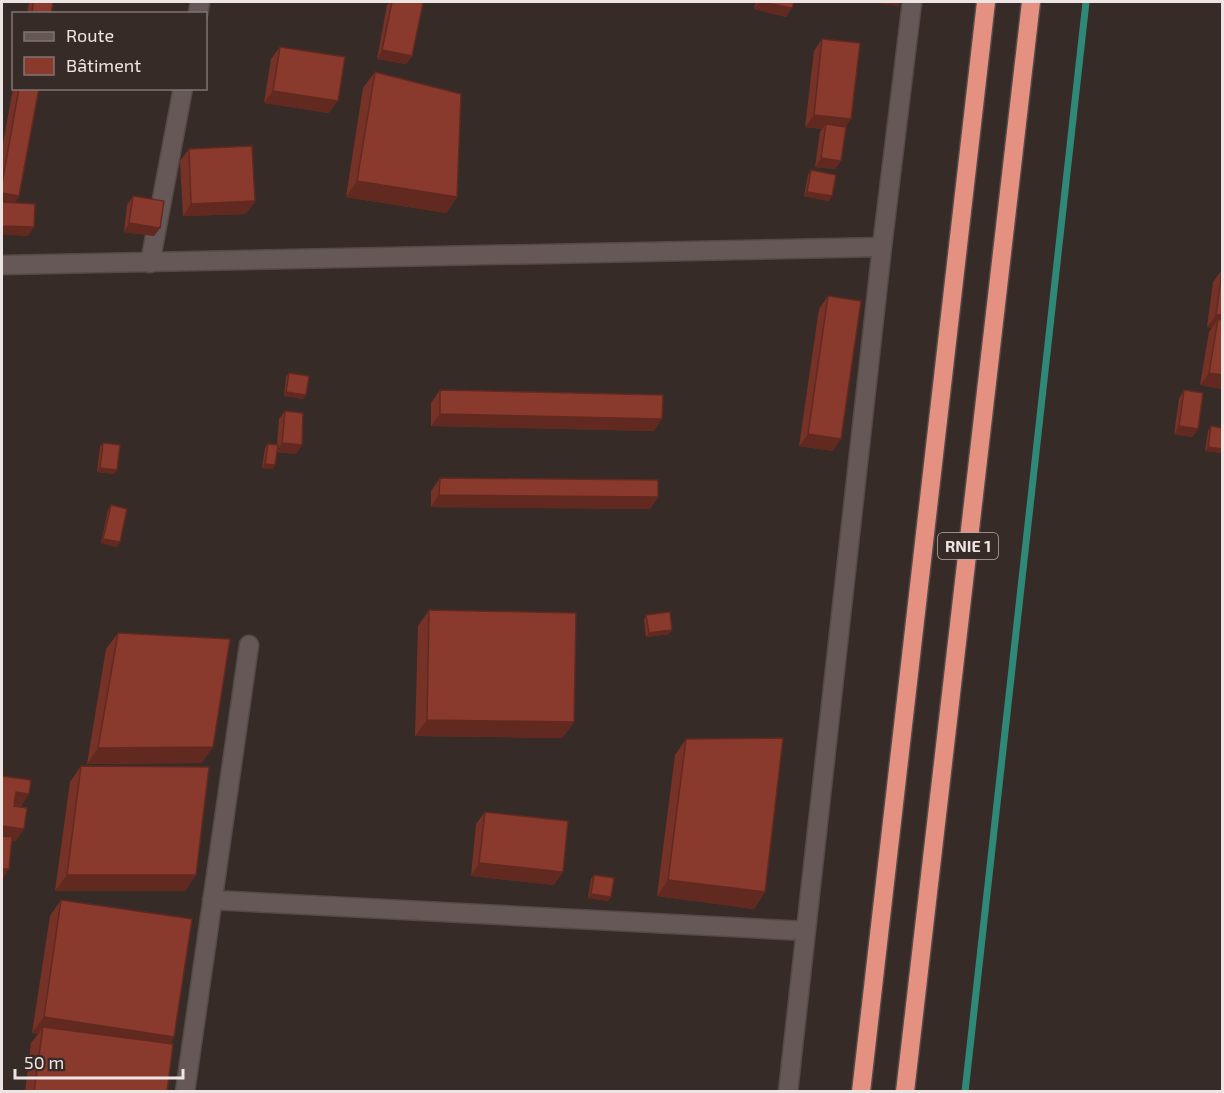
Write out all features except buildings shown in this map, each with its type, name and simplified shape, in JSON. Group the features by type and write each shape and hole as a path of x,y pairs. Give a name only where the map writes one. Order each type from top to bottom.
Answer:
{"highway":[{"name":"RNIE 1","path":"861,1092 986,2"},
{"name":"RNIE 1","path":"905,1092 1031,2"}],"street":[{"path":"788,1092 882,247 912,2"},
{"path":"150,263 183,90"},
{"path":"2,265 882,247"},
{"path":"185,1092 249,645"},
{"path":"212,900 806,931"}],"waterway":[{"path":"965,1092 1086,2"}]}
